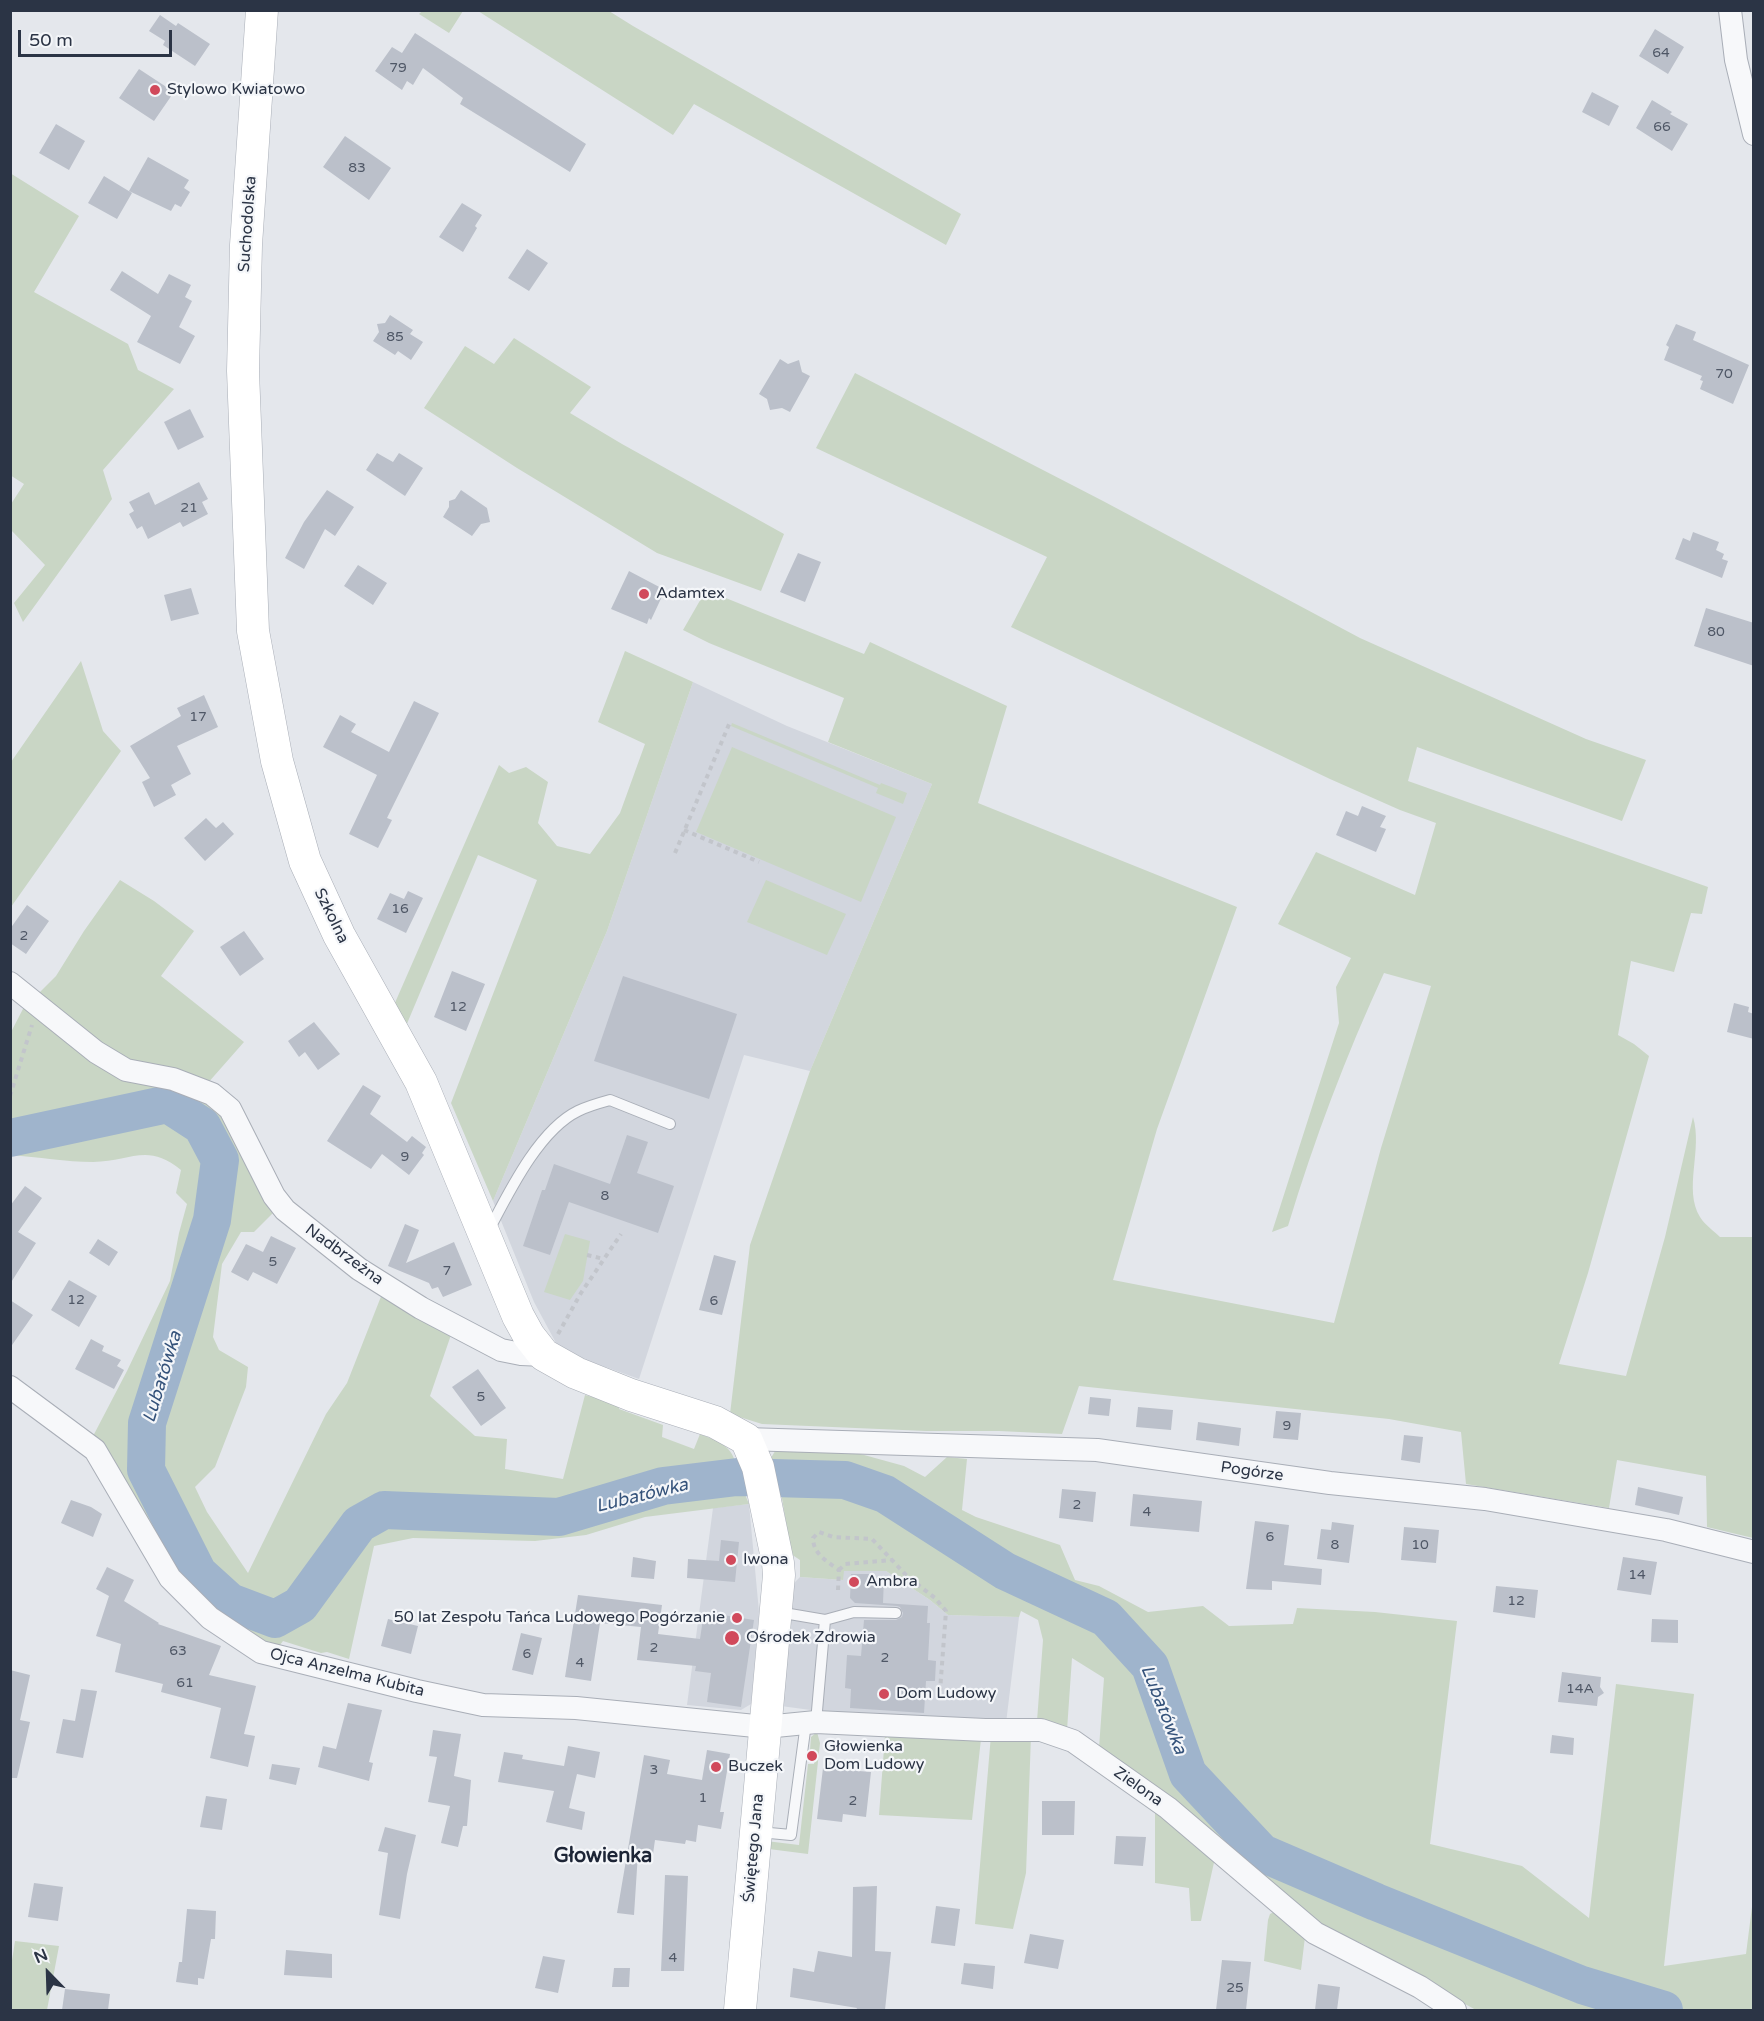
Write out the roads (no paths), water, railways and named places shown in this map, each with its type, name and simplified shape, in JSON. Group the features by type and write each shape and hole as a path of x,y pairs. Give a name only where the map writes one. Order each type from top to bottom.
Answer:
{"street":[{"name":"Suchodolska","path":"245,438 243,371 245,255 262,10"},
{"path":"1730,10 1736,60 1754,134"},
{"name":"Szkolna","path":"245,438 253,631 278,761 305,861 339,934 421,1082 518,1316 529,1336 544,1355"},
{"name":"Nadbrzeżna","path":"10,983 96,1052 126,1070 173,1079 212,1094 230,1109 273,1196 285,1210 359,1269 421,1308 501,1350 544,1355 576,1373 631,1395 715,1422 752,1453"},
{"name":"Ojca Anzelma Kubita","path":"10,1387 95,1450 170,1578 210,1618 261,1652 417,1691 483,1704 576,1708 765,1727"},
{"name":"Pogórze","path":"752,1453 1097,1450 1330,1483 1485,1499 1666,1530 1754,1552"},
{"name":"Świętego Jana","path":"740,2010 776,1611 778,1563 752,1453"},
{"name":"Zielona","path":"765,1727 811,1723 1041,1730 1073,1741 1168,1808 1315,1933 1420,1988 1455,2010"}],"lane":[{"path":"486,1235 543,1139 577,1111 610,1100 670,1124"},
{"path":"776,1611 825,1620 854,1612 896,1613"},
{"path":"756,1833 791,1835 811,1723 825,1620"}],"waterway":[{"name":"Lubatówka","path":"10,1138 168,1104 202,1126 220,1160 212,1220 147,1423 146,1470 198,1573 230,1602 275,1619 300,1605 359,1524 384,1510 559,1517 663,1486 737,1477 845,1480 885,1494 1005,1571 1106,1618 1150,1666 1188,1774 1262,1853 1376,1902 1582,1985 1664,2010"}],"place":[{"name":"Stylowo Kwiatowo","path":"155,90"},
{"name":"Adamtex","path":"644,594"},
{"name":"Iwona","path":"731,1560"},
{"name":"Ambra","path":"854,1582"},
{"name":"50 lat Zespołu Tańca Ludowego Pogórzanie","path":"737,1618"},
{"name":"Ośrodek Zdrowia","path":"732,1638"},
{"name":"Dom Ludowy","path":"884,1694"},
{"name":"Głowienka Dom Ludowy","path":"812,1756"},
{"name":"Buczek","path":"716,1767"}],"district":[{"name":"Głowienka","path":"603,1857"}]}
